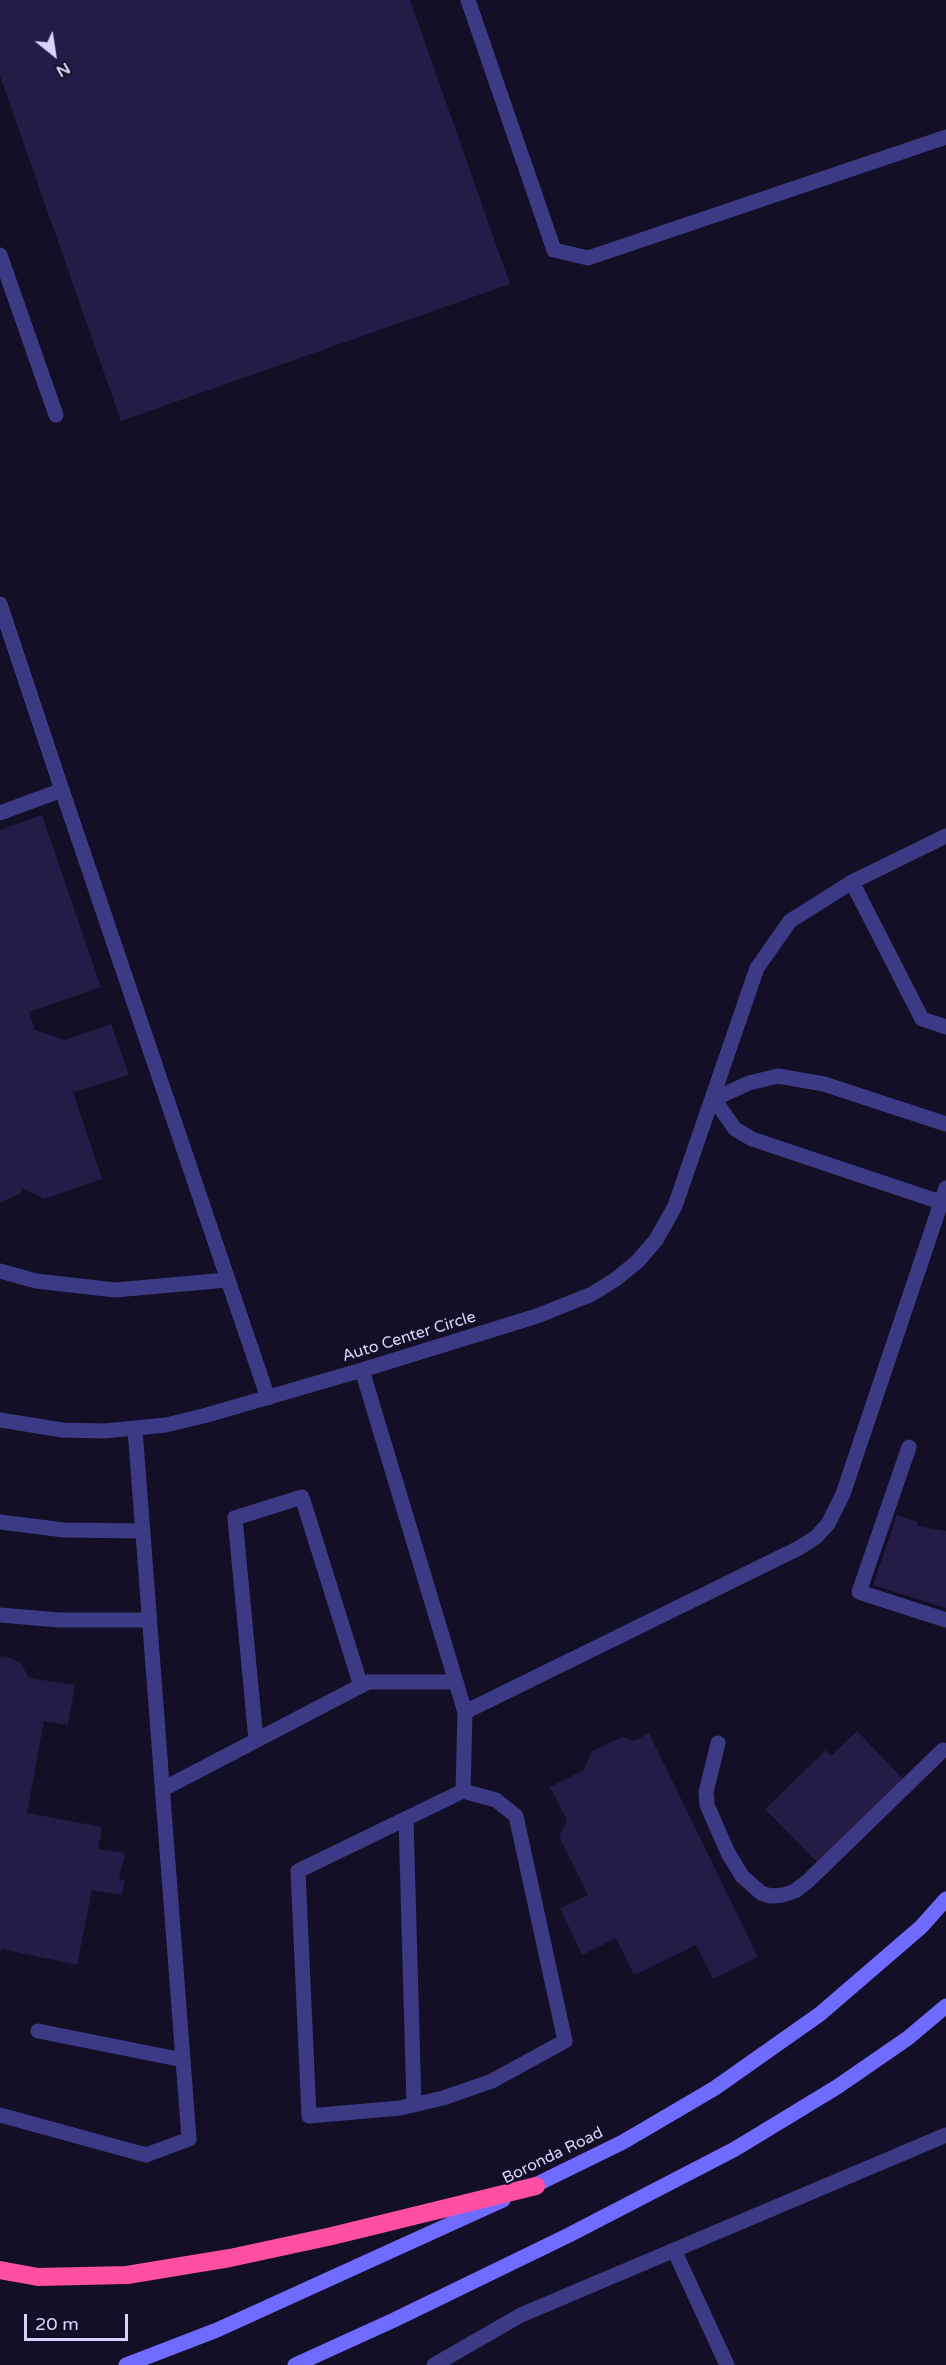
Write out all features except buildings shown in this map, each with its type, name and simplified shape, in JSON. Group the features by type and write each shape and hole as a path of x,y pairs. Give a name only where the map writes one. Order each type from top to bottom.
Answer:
{"highway":[{"path":"0,2270 38,2277 138,2273 230,2258 536,2186"}],"main road":[{"name":"Boronda Road","path":"126,2365 217,2330 536,2186 623,2142 715,2088 820,2014 921,1927 946,1899"},
{"path":"295,2365 569,2235 735,2149 837,2087 908,2038 946,2006"}],"street":[{"path":"468,0 554,250 588,258 946,137"},
{"path":"0,255 56,415"},
{"path":"0,604 268,1398"},
{"path":"0,813 62,790"},
{"name":"Auto Center Circle","path":"0,1420 62,1430 135,1429 196,1418 362,1370 566,1306 592,1294 616,1279 638,1261 656,1240 675,1206 714,1099 757,968 790,921 852,882 946,836"},
{"path":"852,882 922,1019 946,1027"},
{"path":"465,1712 799,1548 816,1537 828,1524 847,1484 944,1198 752,1139 735,1129 714,1099 749,1083 778,1076 824,1084 946,1124"},
{"path":"0,1271 36,1281 115,1290 227,1280"},
{"path":"362,1370 465,1712 464,1791"},
{"path":"0,2115 146,2155 189,2139 135,1429"},
{"path":"909,1447 860,1592 946,1620"},
{"path":"256,1740 235,1518 302,1497 361,1686"},
{"path":"0,1522 64,1530 143,1531"},
{"path":"0,1616 59,1620 150,1620"},
{"path":"163,1789 368,1682 456,1682"},
{"path":"718,1743 706,1792 707,1805 728,1853 742,1876 761,1893 771,1896 795,1891 808,1881 943,1750"},
{"path":"464,1791 496,1800 516,1816 565,2041 492,2081 443,2098 414,2105 309,2116 298,1871 464,1791"},
{"path":"406,1820 414,2105"},
{"path":"38,2031 183,2060"},
{"path":"434,2365 520,2315 946,2135"},
{"path":"674,2250 728,2365"}]}
